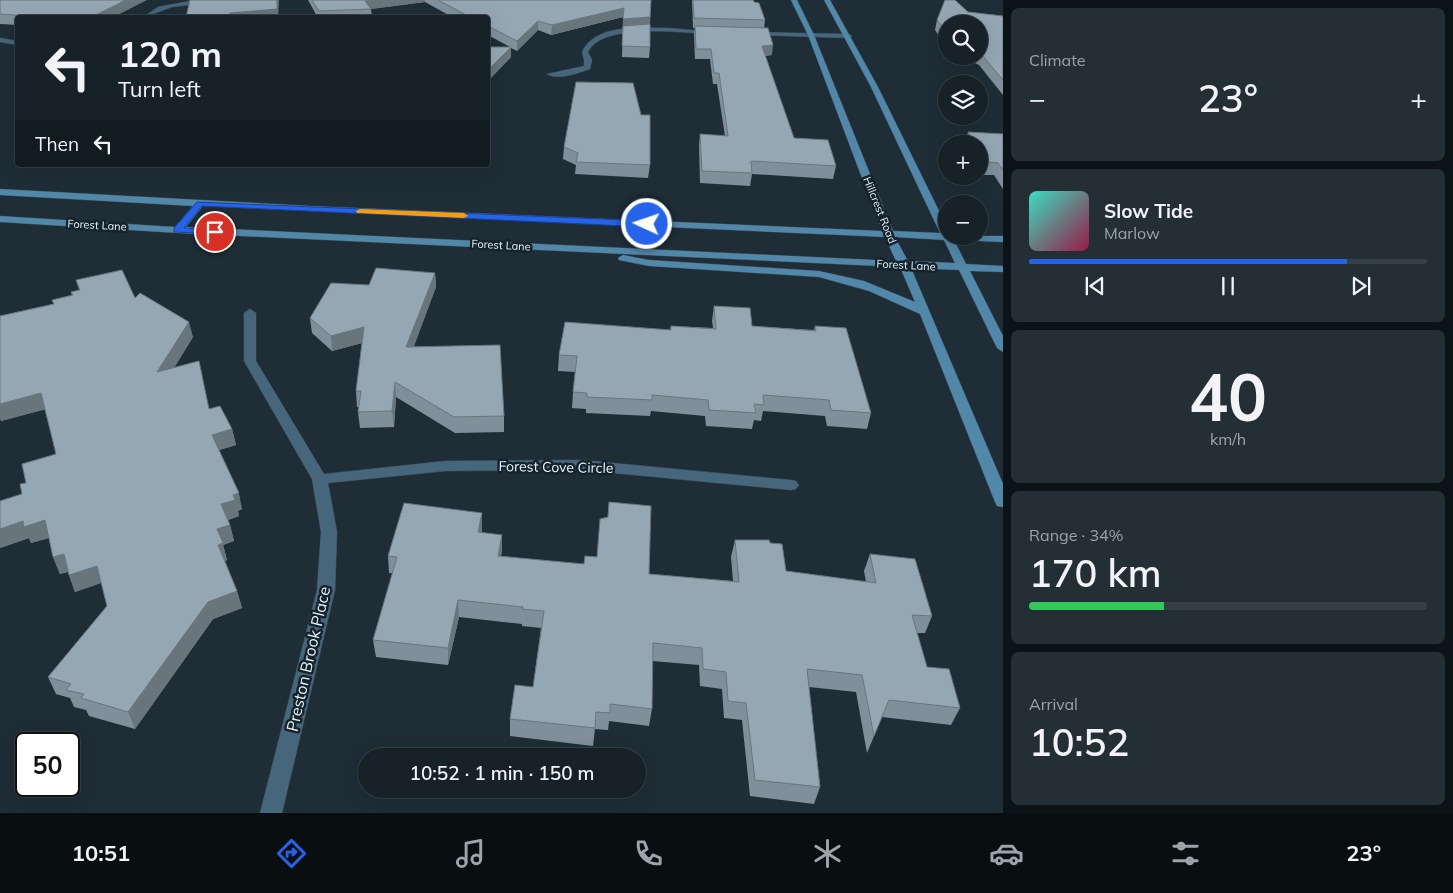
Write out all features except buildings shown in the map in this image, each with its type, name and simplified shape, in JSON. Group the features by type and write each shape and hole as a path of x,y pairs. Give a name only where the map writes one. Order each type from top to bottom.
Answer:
{"main road":[{"name":"Hillcrest Road","path":"794,0 811,35 890,235 925,312 1003,502"},
{"path":"827,0 849,36 893,120 938,217"},
{"name":"Forest Lane","path":"0,192 200,203 938,236"},
{"path":"178,230 200,203"},
{"name":"Forest Lane","path":"0,219 178,230 1003,269"},
{"name":"Forest Lane","path":"988,238 1003,239"},
{"path":"951,245 1003,348"},
{"path":"571,248 649,263 819,274 845,278 877,288 925,312"}],"street":[{"path":"149,15 158,9 174,5 228,0"},
{"path":"551,74 574,72 587,67 588,60 585,52 594,40 604,36 647,30 723,32"},
{"path":"742,33 849,36"},
{"path":"0,40 15,42"},
{"name":"Preston Brook Place","path":"250,313 250,361 320,478 329,532 326,590 271,813"},
{"name":"Forest Cove Circle","path":"320,478 444,466 582,465 791,485"}],"slow traffic":[{"path":"360,211 464,216"}],"route":[{"path":"215,232 178,230 200,203 647,224"}]}
